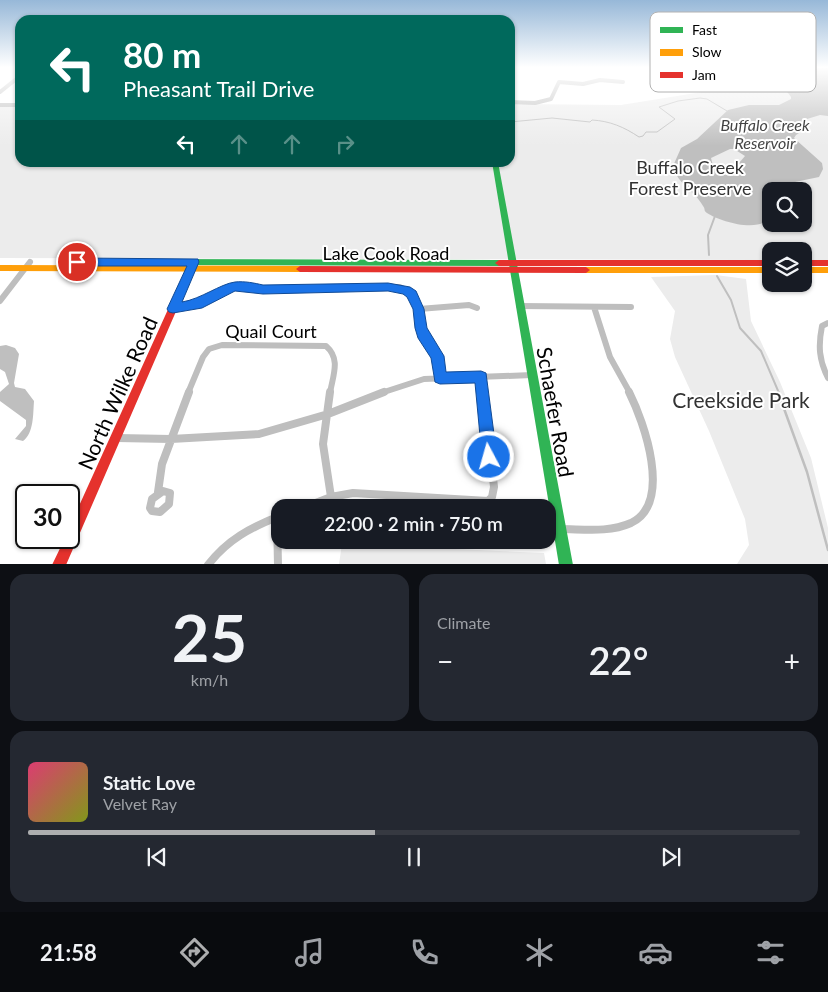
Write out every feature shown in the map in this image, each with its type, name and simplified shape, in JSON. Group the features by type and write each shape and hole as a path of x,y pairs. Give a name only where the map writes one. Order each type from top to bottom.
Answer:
{"main road":[{"name":"Schaefer Road","path":"497,167 518,306 566,564"},
{"name":"Lake Cook Road","path":"0,262 27,265 192,266 512,266 762,263"},
{"path":"812,263 828,263"},
{"name":"Lake Cook Road","path":"0,268 27,265"},
{"name":"North Wilke Road","path":"59,564 117,438 192,266"},
{"name":"Lake Cook Road","path":"512,266 762,270"},
{"path":"812,270 828,270"}],"street":[{"path":"515,102 535,103 551,99 554,93"},
{"path":"0,105 15,105"},
{"path":"0,301 27,265"},
{"path":"173,309 198,304 234,286 263,289 400,287 412,294 418,309 424,338 437,356 440,378"},
{"path":"418,309 469,305 477,308"},
{"path":"518,306 630,307"},
{"path":"559,529 613,530 636,520 650,506 655,479 640,418 608,351 594,307"},
{"path":"828,324 822,326 818,343 819,362 828,378"},
{"name":"Quail Court","path":"171,439 203,357 209,349 222,345 326,346 331,350 335,358 328,414"},
{"path":"117,438 171,439 259,434 328,414 397,387 424,380 532,375"},
{"path":"326,499 353,493 488,501 492,497 494,487 481,377"},
{"path":"328,414 323,444 331,497"},
{"path":"158,492 157,484 171,439"},
{"path":"208,564 231,540 271,518"},
{"path":"278,549 278,564"}],"green space":[{"name":"Buffalo Creek Forest Preserve","path":"694,93 828,93 828,260 812,260 812,242 762,242 762,260 0,258 0,106 15,106 15,167 515,167 515,104 621,105"},
{"name":"Creekside Park","path":"716,275 746,279 751,321 780,382 811,458 828,528 828,564 737,564 749,545 745,519 709,431 675,357 670,339 675,311 651,277"},
{"path":"341,549 454,549 544,553 546,564 339,564"}],"water":[{"name":"Buffalo Creek Reservoir","path":"788,93 828,93 828,116 820,115 807,119 805,129 794,138 822,163 823,169 819,177 795,182 762,182 761,223 754,225 737,224 707,213 700,201 682,183 675,172 673,166 681,148 697,139 728,110 749,105 779,105 791,99","holes":["734,149 745,156 739,163 735,176 726,175 716,169 711,158"]},
{"path":"6,345 15,348 19,354 15,387 25,389 34,401 31,428 27,438 23,441 15,439 26,426 26,420 0,401 0,392 9,384 5,372 0,369 0,346"}],"waterway":[{"path":"515,122 552,118 590,122 592,120 617,125 639,137 643,136 646,132 657,132 675,119 659,107 678,101 707,99 727,111"},
{"path":"709,255 708,235 715,216"},
{"path":"717,276 731,300 740,328 761,351 779,393"},
{"path":"778,392 807,472 828,550"}],"traffic: fast":[{"path":"496,167 566,564"},
{"path":"145,262 499,263"}],"traffic: slow":[{"path":"0,268 300,269"},
{"path":"586,270 762,270"},
{"path":"812,270 828,270"}],"traffic: jam":[{"path":"59,564 193,263"},
{"path":"499,263 762,263"},
{"path":"812,263 828,263"},
{"path":"300,269 586,270"}],"route":[{"path":"77,262 194,262 173,309 198,304 234,286 263,289 400,287 412,294 418,309 424,338 437,356 440,378 481,377 489,457"}]}
